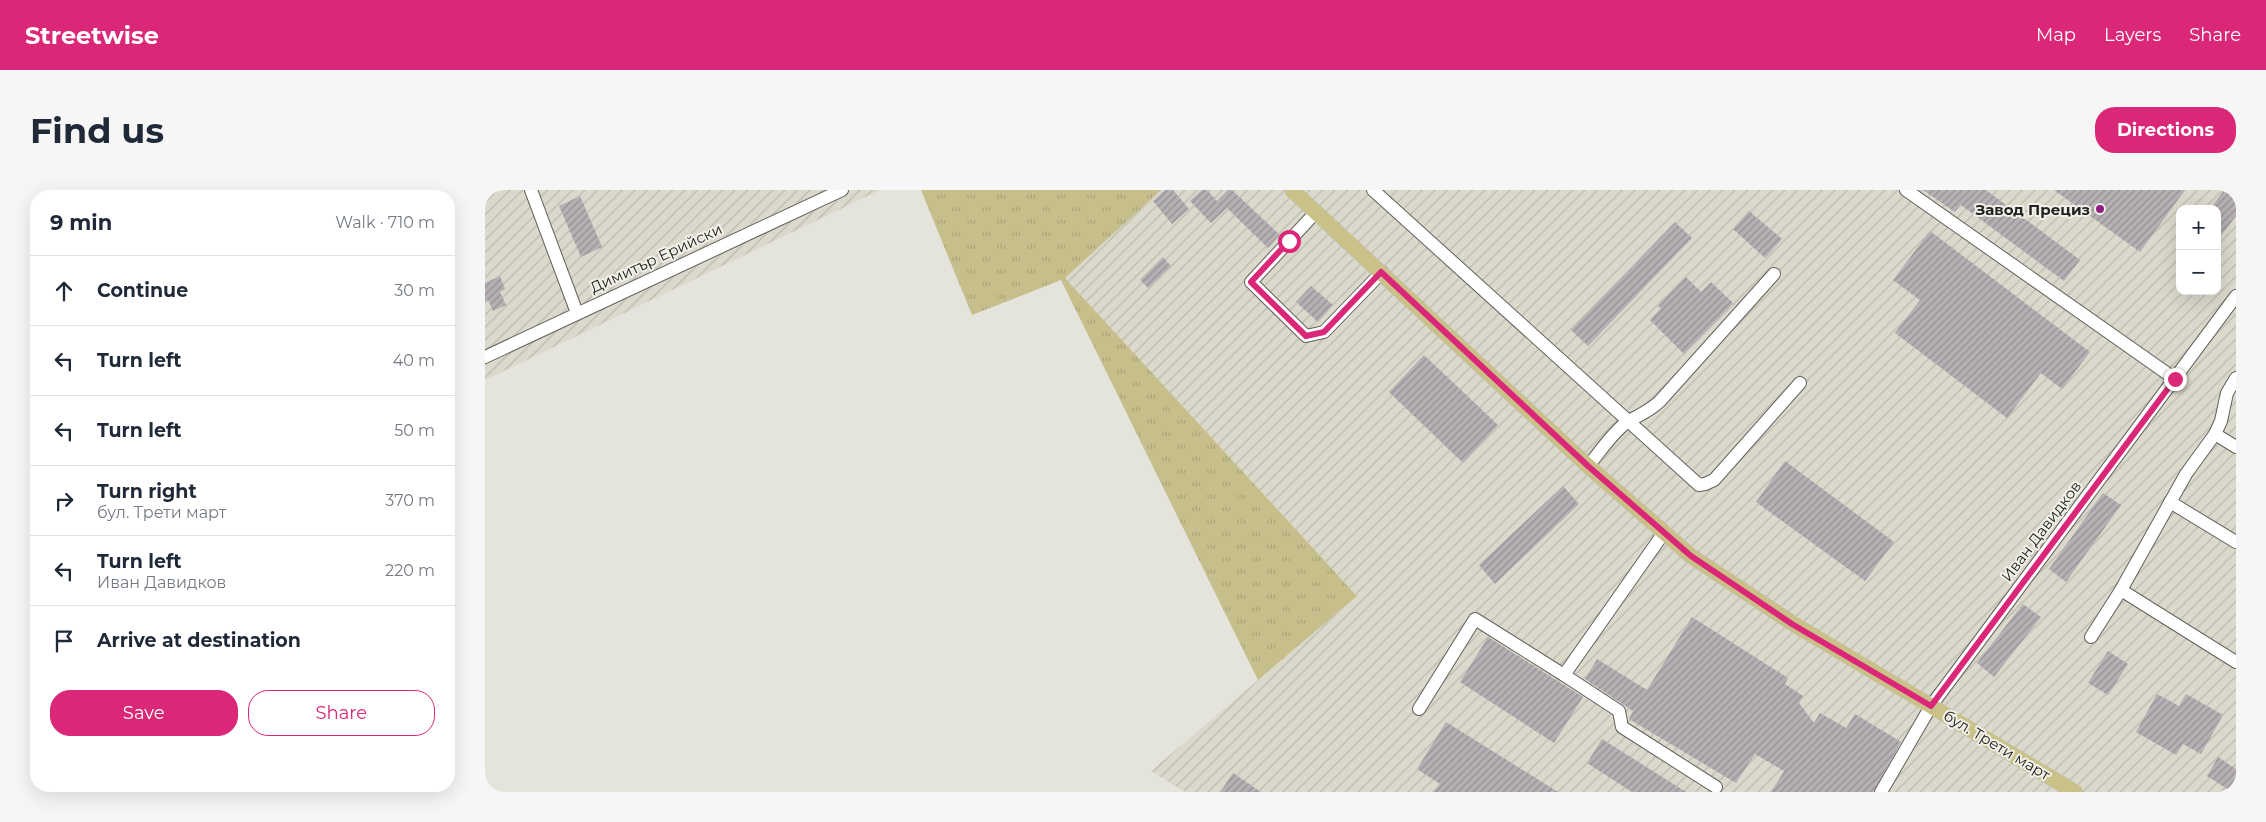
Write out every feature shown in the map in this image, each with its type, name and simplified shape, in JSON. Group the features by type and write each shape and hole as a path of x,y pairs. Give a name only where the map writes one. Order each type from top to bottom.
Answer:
{"main road":[{"name":"бул. Трети март","path":"1292,190 1663,534 1723,579 1792,624 2069,790"}],"street":[{"path":"531,190 577,313"},
{"name":"Димитър Ерийски","path":"485,357 842,190"},
{"path":"1373,190 1699,485 1714,480 1800,383"},
{"path":"1906,190 2175,379"},
{"path":"1316,212 1251,282 1306,336 1324,332 1381,272"},
{"path":"1588,466 1628,422 1651,410 1660,401 1774,274"},
{"name":"Иван Давидков","path":"1881,792 1931,706 2236,296"},
{"path":"2091,637 2121,590 2186,474 2215,434 2221,421 2227,393 2236,378"},
{"path":"2215,434 2236,447"},
{"path":"2170,502 2236,542"},
{"path":"1564,675 1663,534"},
{"path":"2121,590 2236,662"},
{"path":"1419,709 1475,619 1619,711 1622,727 1716,786"}],"shaded area":[{"path":"485,190 880,190 485,380"},
{"path":"1161,190 2236,190 2236,792 1185,792 1151,771 1357,596 1065,278"}],"green space":[{"path":"921,190 1161,190 1065,278 1357,596 1258,680 1061,280 972,315"}],"building":[{"path":"1165,190 1173,190 1189,209 1172,224 1153,201"},
{"path":"1202,190 1207,190 1217,201 1228,190 1232,190 1280,235 1268,248 1227,208 1211,223 1190,201"},
{"path":"1923,190 1986,190 2080,260 2064,281 1961,205 1955,212"},
{"path":"2054,190 2185,190 2140,252"},
{"path":"2224,190 2236,190 2236,216 2221,236 2221,205 2213,205"},
{"path":"580,196 602,247 581,257 559,206"},
{"path":"1749,211 1782,239 1765,258 1733,229"},
{"path":"1675,222 1692,238 1588,346 1571,330"},
{"path":"1930,231 2090,352 2062,389 2041,373 2007,418 1895,333 1920,300 1893,280"},
{"path":"1163,257 1171,266 1148,288 1140,280"},
{"path":"500,276 505,289 500,292 506,305 493,311 488,300 485,301 485,283"},
{"path":"1686,277 1701,292 1711,282 1733,303 1684,354 1650,320 1661,308 1658,306"},
{"path":"1311,286 1333,305 1318,322 1296,302"},
{"path":"1424,355 1498,425 1463,463 1389,392"},
{"path":"1785,461 1894,542 1865,581 1756,502"},
{"path":"1563,486 1579,504 1495,584 1479,565"},
{"path":"2103,493 2121,505 2066,582 2049,569"},
{"path":"2023,604 2041,617 1994,677 1977,663"},
{"path":"1692,617 1788,678 1785,684 1803,696 1799,703 1814,723 1820,713 1846,728 1855,714 1901,742 1873,792 1771,792 1784,771 1755,754 1736,783 1629,719 1633,711 1585,679 1597,659 1647,690"},
{"path":"1488,637 1583,697 1554,743 1460,682"},
{"path":"2108,651 2128,664 2108,695 2088,683"},
{"path":"2157,694 2179,706 2186,694 2223,715 2201,754 2183,744 2176,755 2136,732"},
{"path":"1446,722 1558,792 1434,792 1440,784 1417,769"},
{"path":"1602,739 1686,792 1632,792 1587,763"},
{"path":"2218,757 2236,769 2236,792 2232,792 2207,776"},
{"path":"1233,773 1261,792 1220,792"}],"place":[{"name":"Завод Прециз","path":"2100,209"}],"route":[{"path":"1289,241 1251,282 1306,336 1324,332 1381,272 1663,534 1723,579 1792,624 1931,706 2175,379"}]}
